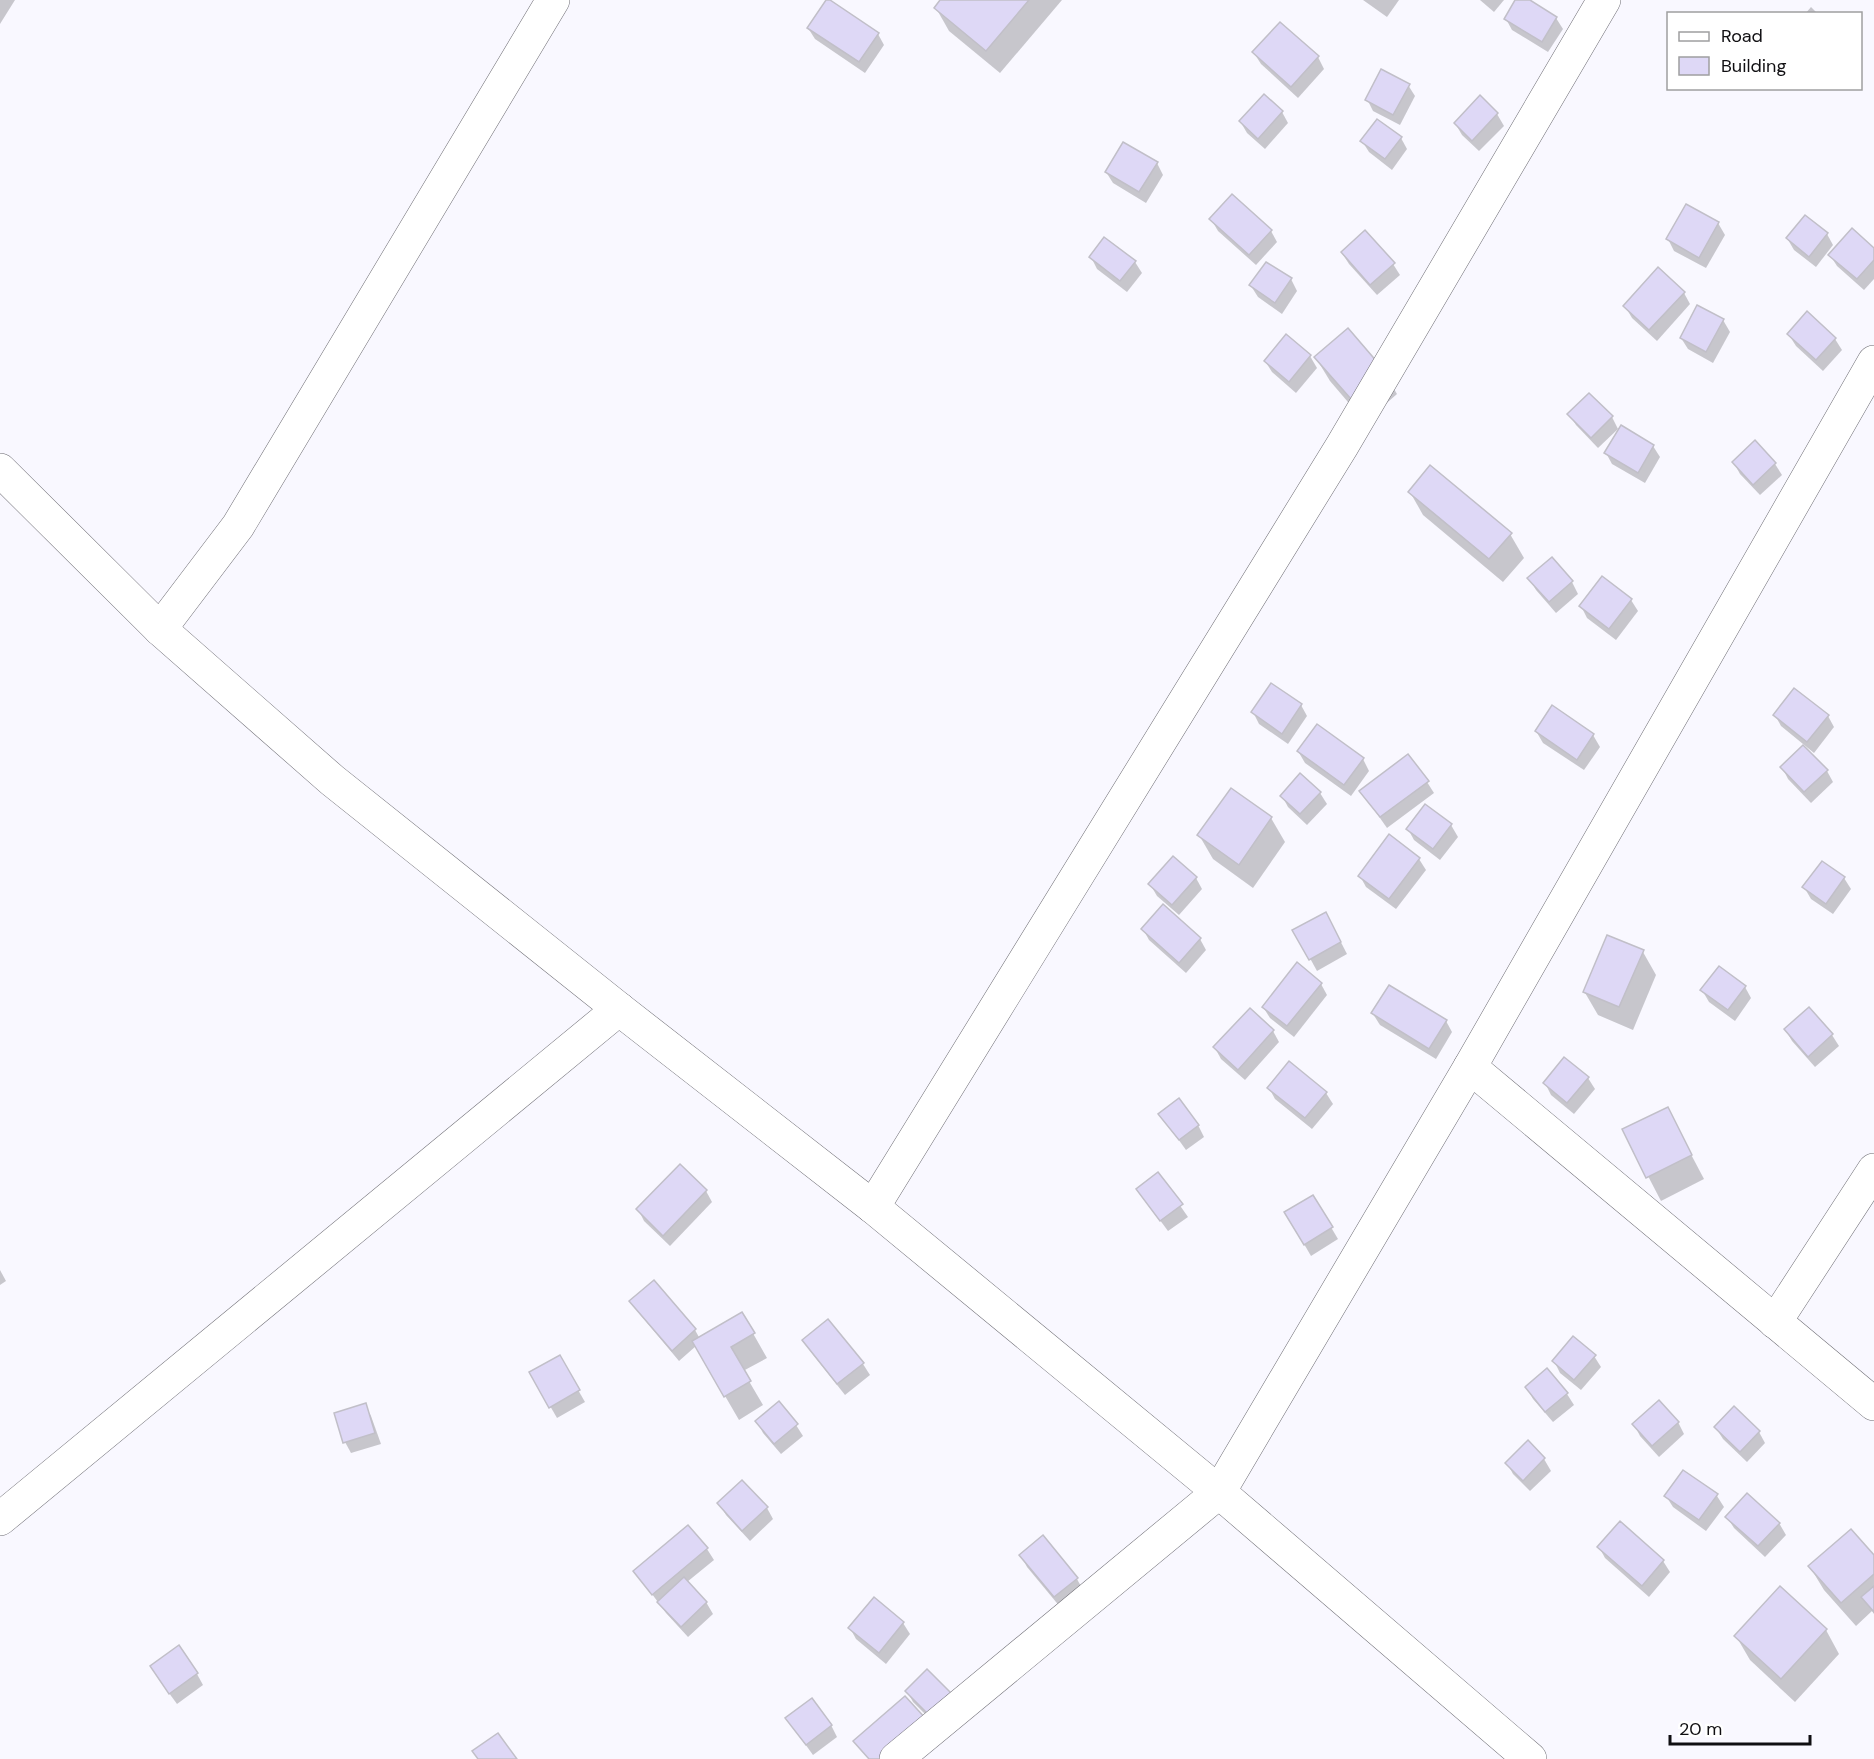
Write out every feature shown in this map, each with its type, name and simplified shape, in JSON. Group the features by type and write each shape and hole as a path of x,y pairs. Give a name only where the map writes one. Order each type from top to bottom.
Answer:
{"street":[{"path":"160,629 238,526 553,0"},
{"path":"873,1207 1342,446 1604,0"},
{"path":"896,1759 1220,1492 1470,1067 1874,362"},
{"path":"0,470 160,629 332,780 619,1009 873,1207 1220,1492 1530,1759"},
{"path":"0,1518 619,1009"},
{"path":"1470,1067 1874,1404"},
{"path":"1775,1322 1874,1170"}],"building":[{"path":"826,0 830,0 879,33 859,62 807,28"},
{"path":"940,0 1029,0 986,51 934,8"},
{"path":"1515,0 1530,0 1557,17 1542,42 1504,19"},
{"path":"1280,22 1319,56 1291,87 1252,52"},
{"path":"1381,69 1410,84 1393,115 1365,100"},
{"path":"1264,94 1283,111 1258,139 1239,121"},
{"path":"1480,95 1498,113 1472,141 1454,123"},
{"path":"1377,119 1402,137 1385,159 1360,141"},
{"path":"1123,142 1158,162 1139,192 1105,172"},
{"path":"1232,194 1272,230 1249,255 1209,219"},
{"path":"1686,204 1719,222 1699,258 1666,239"},
{"path":"1805,215 1828,233 1809,257 1786,238"},
{"path":"1852,228 1874,248 1874,260 1857,279 1828,255"},
{"path":"1365,230 1395,263 1370,285 1341,252"},
{"path":"1104,237 1136,261 1120,281 1089,257"},
{"path":"1266,262 1292,278 1275,303 1249,285"},
{"path":"1658,267 1685,292 1649,330 1623,306"},
{"path":"1697,305 1724,319 1706,352 1680,338"},
{"path":"1807,311 1836,338 1816,360 1787,334"},
{"path":"1348,328 1384,370 1351,399 1314,357"},
{"path":"1286,334 1311,355 1289,382 1264,361"},
{"path":"1589,393 1613,416 1591,438 1567,414"},
{"path":"1621,425 1654,445 1638,473 1604,453"},
{"path":"1755,440 1776,463 1753,485 1732,462"},
{"path":"1430,465 1512,533 1489,559 1408,492"},
{"path":"1552,557 1573,581 1549,602 1527,578"},
{"path":"1602,576 1632,599 1609,629 1579,606"},
{"path":"1271,683 1302,704 1282,734 1251,712"},
{"path":"1794,688 1829,715 1807,742 1773,715"},
{"path":"1552,705 1594,734 1577,760 1535,731"},
{"path":"1317,724 1364,758 1344,785 1297,751"},
{"path":"1803,745 1828,770 1804,792 1780,767"},
{"path":"1408,754 1429,781 1380,817 1359,791"},
{"path":"1300,773 1321,792 1300,814 1280,796"},
{"path":"1231,788 1272,817 1239,865 1197,835"},
{"path":"1425,804 1452,824 1433,849 1406,829"},
{"path":"1389,834 1420,858 1389,899 1358,876"},
{"path":"1173,856 1197,877 1172,905 1148,884"},
{"path":"1822,861 1845,877 1826,904 1802,887"},
{"path":"1163,904 1201,938 1179,963 1141,929"},
{"path":"1326,912 1341,942 1309,960 1292,930"},
{"path":"1607,935 1644,950 1619,1007 1583,992"},
{"path":"1297,962 1322,983 1287,1026 1262,1007"},
{"path":"1719,966 1746,986 1728,1010 1700,990"},
{"path":"1389,985 1447,1020 1429,1049 1371,1013"},
{"path":"1809,1007 1833,1034 1808,1057 1784,1029"},
{"path":"1250,1008 1274,1030 1238,1070 1213,1047"},
{"path":"1564,1057 1589,1077 1567,1103 1543,1083"},
{"path":"1289,1061 1327,1092 1305,1118 1267,1088"},
{"path":"1179,1098 1199,1125 1179,1140 1158,1114"},
{"path":"1668,1107 1692,1155 1646,1178 1622,1129"},
{"path":"680,1164 707,1190 663,1236 636,1209"},
{"path":"1158,1172 1183,1204 1160,1221 1136,1189"},
{"path":"1313,1195 1333,1227 1304,1245 1284,1212"},
{"path":"654,1280 696,1329 672,1351 629,1301"},
{"path":"742,1312 755,1333 731,1347 751,1381 724,1397 692,1341"},
{"path":"828,1319 864,1363 837,1384 802,1340"},
{"path":"1573,1336 1596,1355 1574,1380 1552,1361"},
{"path":"560,1355 580,1390 549,1408 529,1372"},
{"path":"1547,1368 1568,1393 1545,1412 1525,1387"},
{"path":"1659,1400 1679,1422 1652,1446 1632,1424"},
{"path":"779,1401 798,1424 774,1444 755,1421"},
{"path":"366,1403 375,1433 343,1443 334,1413"},
{"path":"1734,1406 1760,1431 1740,1452 1714,1427"},
{"path":"1528,1440 1545,1458 1523,1481 1505,1463"},
{"path":"1683,1470 1718,1494 1699,1520 1664,1496"},
{"path":"742,1480 768,1507 742,1531 717,1503"},
{"path":"1747,1493 1780,1523 1758,1546 1725,1517"},
{"path":"1620,1521 1664,1560 1642,1586 1597,1547"},
{"path":"688,1525 708,1548 652,1595 633,1571"},
{"path":"1851,1529 1874,1555 1874,1574 1841,1603 1808,1566"},
{"path":"1043,1535 1078,1578 1054,1597 1019,1555"},
{"path":"684,1577 707,1602 681,1627 657,1602"},
{"path":"1780,1586 1827,1629 1781,1679 1734,1636"},
{"path":"1874,1586 1874,1612 1861,1597"},
{"path":"874,1597 904,1622 879,1653 848,1628"},
{"path":"179,1645 198,1673 169,1694 150,1666"},
{"path":"927,1669 953,1695 931,1717 905,1691"},
{"path":"905,1696 927,1720 884,1759 869,1759 853,1741"},
{"path":"812,1698 832,1725 806,1745 785,1718"},
{"path":"498,1733 517,1759 478,1759 472,1751"}]}
